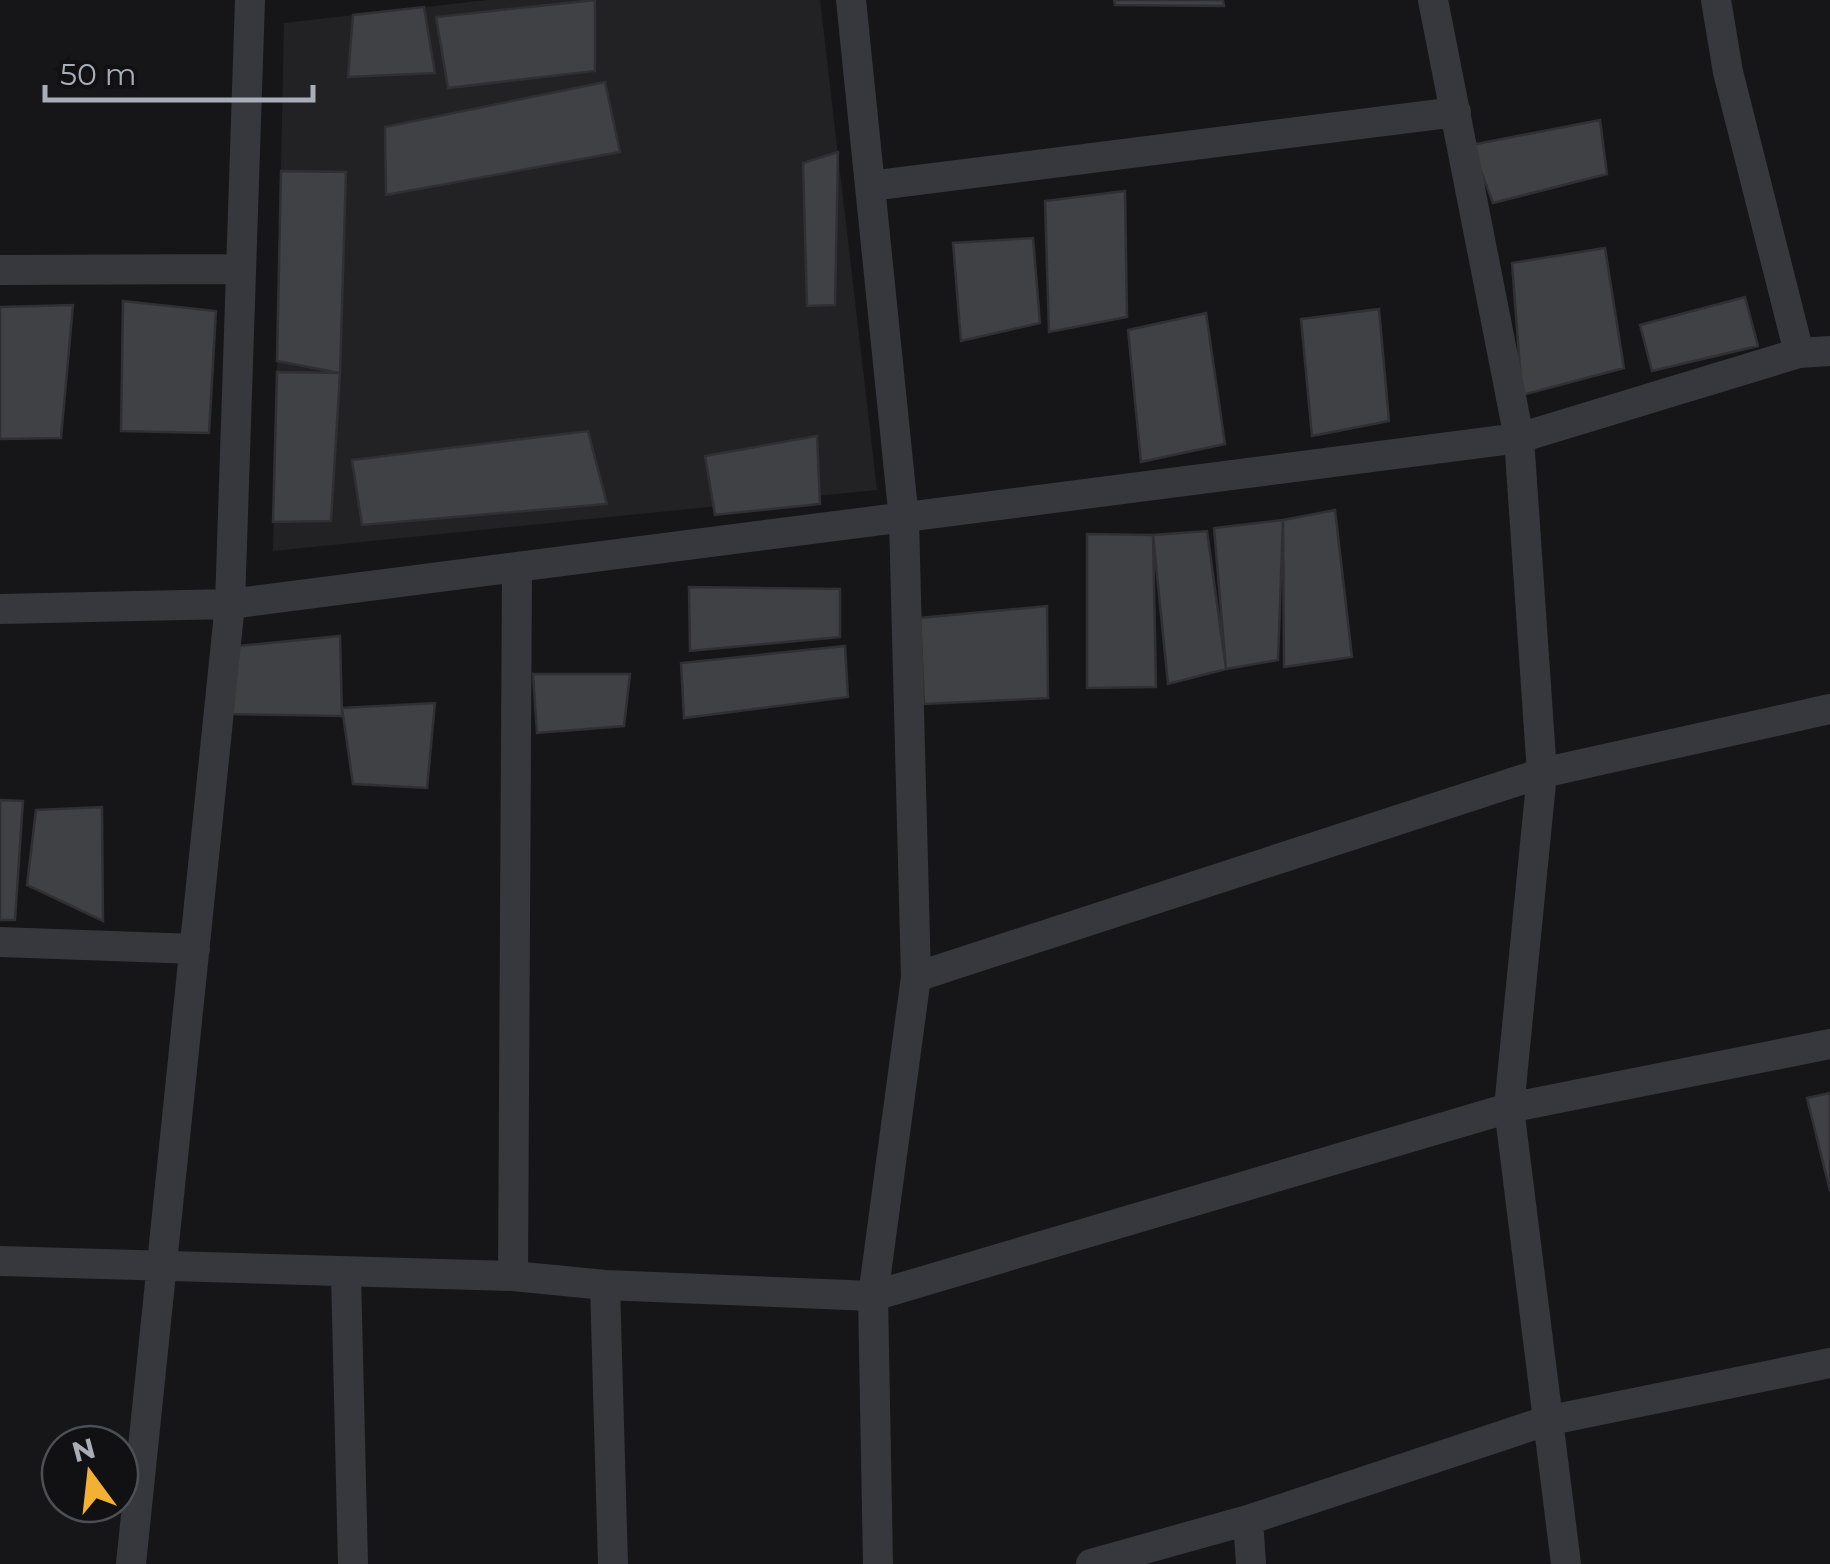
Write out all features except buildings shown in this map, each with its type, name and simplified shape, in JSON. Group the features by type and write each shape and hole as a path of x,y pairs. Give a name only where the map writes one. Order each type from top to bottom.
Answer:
{"street":[{"path":"131,1564 230,604 250,0"},
{"path":"851,0 904,520 916,977 873,1296 878,1564"},
{"path":"1433,0 1518,438 1542,773 1509,1108 1566,1564"},
{"path":"1716,0 1728,72 1799,353"},
{"path":"870,186 1456,112"},
{"path":"0,270 239,269"},
{"path":"0,609 230,604 1518,438 1799,353 1830,351"},
{"path":"514,1276 517,568"},
{"path":"916,977 1542,773 1830,709"},
{"path":"0,942 195,949"},
{"path":"0,1262 514,1276 605,1285 873,1296 1509,1108 1830,1044"},
{"path":"346,1273 353,1564"},
{"path":"605,1285 613,1564"},
{"path":"1092,1564 1248,1520 1546,1421 1830,1364"},
{"path":"1248,1520 1250,1564"}],"shaded area":[{"path":"487,0 820,0 877,490 273,551 284,23"}]}
